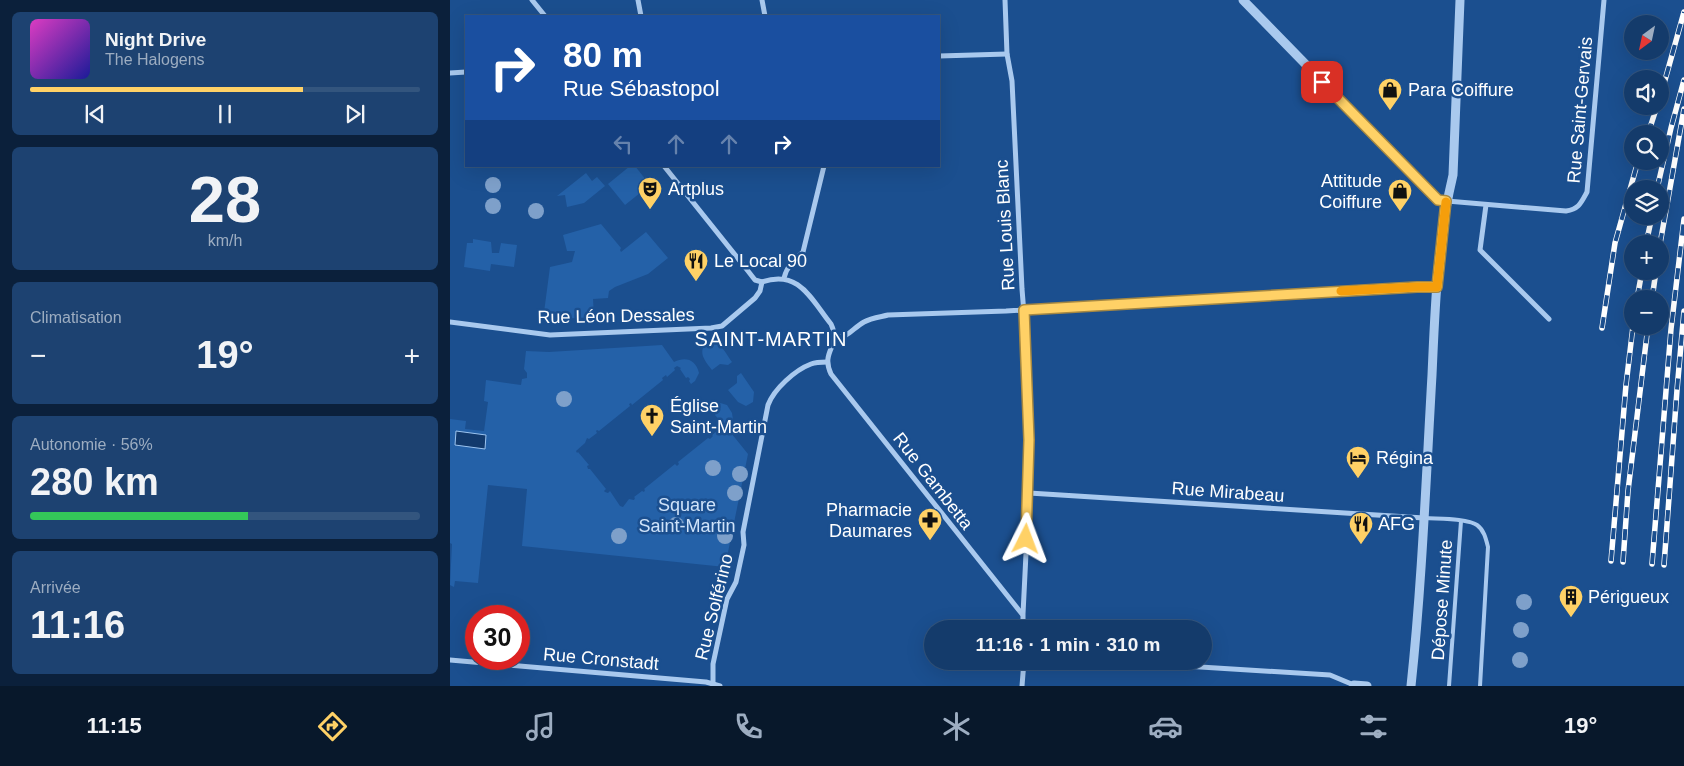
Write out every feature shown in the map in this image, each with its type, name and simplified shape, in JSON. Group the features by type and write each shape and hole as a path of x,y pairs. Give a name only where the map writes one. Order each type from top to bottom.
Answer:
{"street":[{"path":"532,0 544,15"},
{"path":"638,0 641,15"},
{"path":"762,0 765,15"},
{"name":"Rue Louis Blanc","path":"1005,0 1007,54 1012,81 1029,440 1023,620"},
{"path":"1243,0 1438,200 1446,201"},
{"path":"1411,686 1425,518 1437,287 1446,201 1452,176 1460,0"},
{"name":"Rue Saint-Gervais","path":"1446,201 1566,211 1574,210 1581,202 1587,192 1604,0"},
{"path":"940,56 1007,54"},
{"path":"450,73 465,72"},
{"path":"665,167 756,280 762,282 784,278 802,287 834,330 835,338 827,362"},
{"path":"784,278 792,261 803,252 824,167"},
{"path":"1486,205 1480,250 1549,319"},
{"name":"Rue Léon Dessales","path":"450,322 550,335 711,328 722,326 755,298 760,291 762,282"},
{"path":"835,338 847,336 862,323 888,315 1024,310 1437,287"},
{"name":"Rue Gambetta","path":"827,362 831,374 1023,614"},
{"name":"Rue Solférino","path":"713,685 713,664 727,599 736,582 744,546 743,532 768,405 776,390 803,367 813,363 827,362"},
{"name":"Rue Mirabeau","path":"1028,493 1425,518"},
{"name":"Rue Cronstadt","path":"450,660 706,682 720,686"},
{"path":"1212,668 1330,675 1354,685 1367,686"},
{"path":"1022,686 1023,670"}],"lane":[{"name":"Dépose Minute","path":"1425,518 1461,521 1449,686"},
{"path":"1461,521 1470,522 1482,529 1488,547 1480,686"}],"green space":[{"path":"629,167 636,167 650,185 625,205 608,184"},
{"path":"586,173 592,181 597,177 605,186 584,203 567,207 565,195 557,196"},
{"path":"601,224 621,248 621,252 646,232 668,258 648,274 609,291 608,298 593,299 594,317 543,320 550,267 572,262 575,251 567,251 563,235"},
{"path":"473,239 491,242 492,253 499,253 501,243 517,245 514,267 491,264 490,271 464,267 467,243 473,243"},
{"path":"707,342 719,345 732,362 728,365 720,364 712,370 702,353"},
{"name":"Square Saint-Martin","path":"662,345 674,362 686,359 696,365 699,373 695,381 691,384 690,379 686,378 681,368 677,366 667,377 666,375 662,378 663,380 632,405 631,403 629,404 630,406 599,431 597,430 597,433 589,439 587,438 585,443 576,451 589,465 587,466 588,469 606,489 604,491 608,493 610,491 620,506 623,507 629,499 634,500 634,497 642,491 644,492 644,489 675,464 677,466 678,462 722,429 725,424 715,415 715,411 713,412 710,409 717,402 727,405 732,413 733,420 727,428 748,454 725,567 522,546 527,489 488,485 478,583 455,581 454,587 450,585 452,544 450,543 450,419 466,421 465,429 484,431 488,402 484,401 486,380 521,385 522,379 527,378 527,373 524,369 526,351 549,352"},
{"path":"741,373 754,392 753,402 746,406 738,402 728,390 737,383 737,376"}],"shaded area":[{"path":"456,431 486,435 485,449 455,445"}],"railway":[{"path":"1668,70 1684,12"},
{"path":"1659,180 1684,80"},
{"path":"1662,235 1684,109"},
{"path":"1651,125 1654,115"},
{"path":"1602,328 1615,243 1635,170"},
{"path":"1652,564 1671,329 1684,219"},
{"path":"1648,235 1650,225"},
{"path":"1639,290 1640,280"},
{"path":"1653,290 1655,280"},
{"path":"1664,565 1684,311"},
{"path":"1611,561 1632,335"},
{"path":"1623,562 1628,491 1647,335"}],"slow traffic":[{"path":"1341,291 1437,287 1446,202"}],"place":[{"name":"Para Coiffure","path":"1390,111"},
{"name":"Artplus","path":"650,210"},
{"name":"Attitude Coiffure","path":"1400,212"},
{"name":"Le Local 90","path":"696,282"},
{"name":"Église Saint-Martin","path":"652,437"},
{"name":"Régina","path":"1358,479"},
{"name":"Pharmacie Daumares","path":"930,541"},
{"name":"AFG","path":"1361,545"},
{"name":"Périgueux","path":"1571,618"}],"district":[{"name":"SAINT-MARTIN","path":"771,339"}],"route":[{"path":"1026,539 1029,440 1024,310 1437,287 1446,201 1438,200 1322,82"}]}
